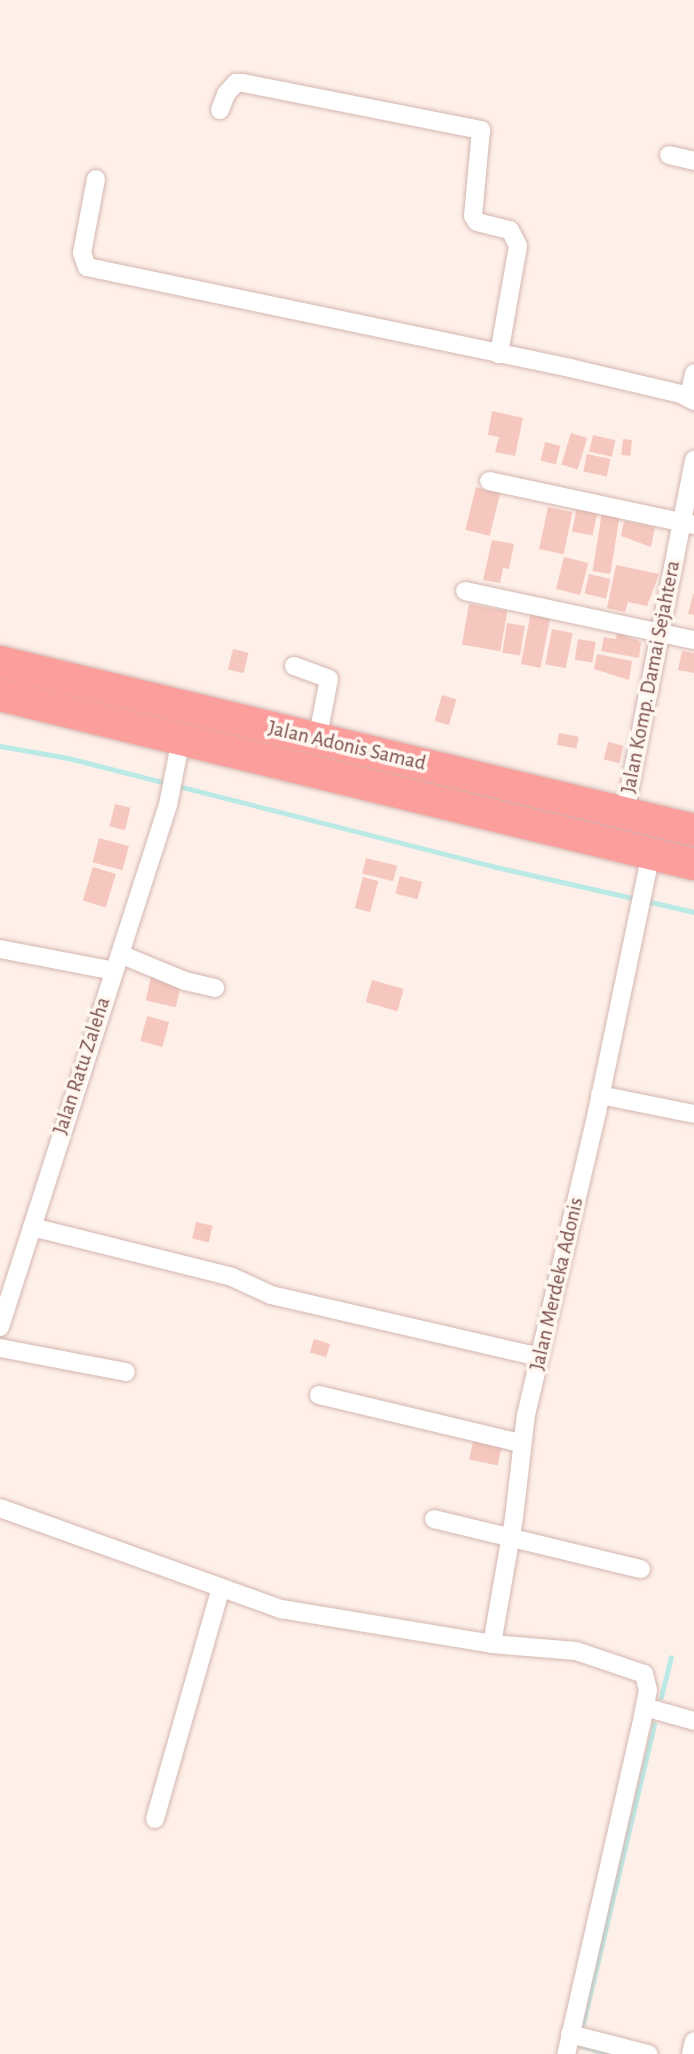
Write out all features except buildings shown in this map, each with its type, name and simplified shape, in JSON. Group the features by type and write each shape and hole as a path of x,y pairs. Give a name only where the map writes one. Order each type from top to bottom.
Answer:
{"highway":[{"name":"Jalan Adonis Samad","path":"0,662 694,830"},
{"path":"0,695 179,752 648,867 694,864"}],"street":[{"path":"220,110 226,94 236,83 243,83 481,130 473,216 477,222 510,230 517,246 499,354"},
{"path":"669,155 694,161"},
{"path":"96,179 82,253 87,267 499,354 691,399 694,374"},
{"name":"Jalan Komp. Damai Sejahtera","path":"625,812 659,632 687,524 694,460"},
{"path":"489,481 687,524"},
{"path":"465,591 694,640"},
{"path":"294,666 328,679 317,740"},
{"name":"Jalan Ratu Zaleha","path":"0,1327 168,805 179,752"},
{"name":"Jalan Merdeka Adonis","path":"492,1644 511,1536 521,1443 600,1095 648,867"},
{"path":"0,949 117,963 215,988"},
{"path":"600,1095 694,1114"},
{"path":"32,1227 232,1277 271,1294 539,1357"},
{"path":"0,1348 126,1372"},
{"path":"319,1395 521,1443"},
{"path":"0,1508 291,1611 492,1644 576,1651 639,1671 648,1679 645,1707 566,2054"},
{"path":"434,1519 640,1569"},
{"path":"155,1819 221,1588"},
{"path":"645,1707 694,1721"},
{"path":"570,2034 648,2054"},
{"path":"691,2054 694,2041"}],"waterway":[{"path":"0,746 68,758 496,867 694,912"},
{"path":"661,1697 671,1657"},
{"path":"583,2023 654,1724"},
{"path":"579,2045 609,2054"}]}
